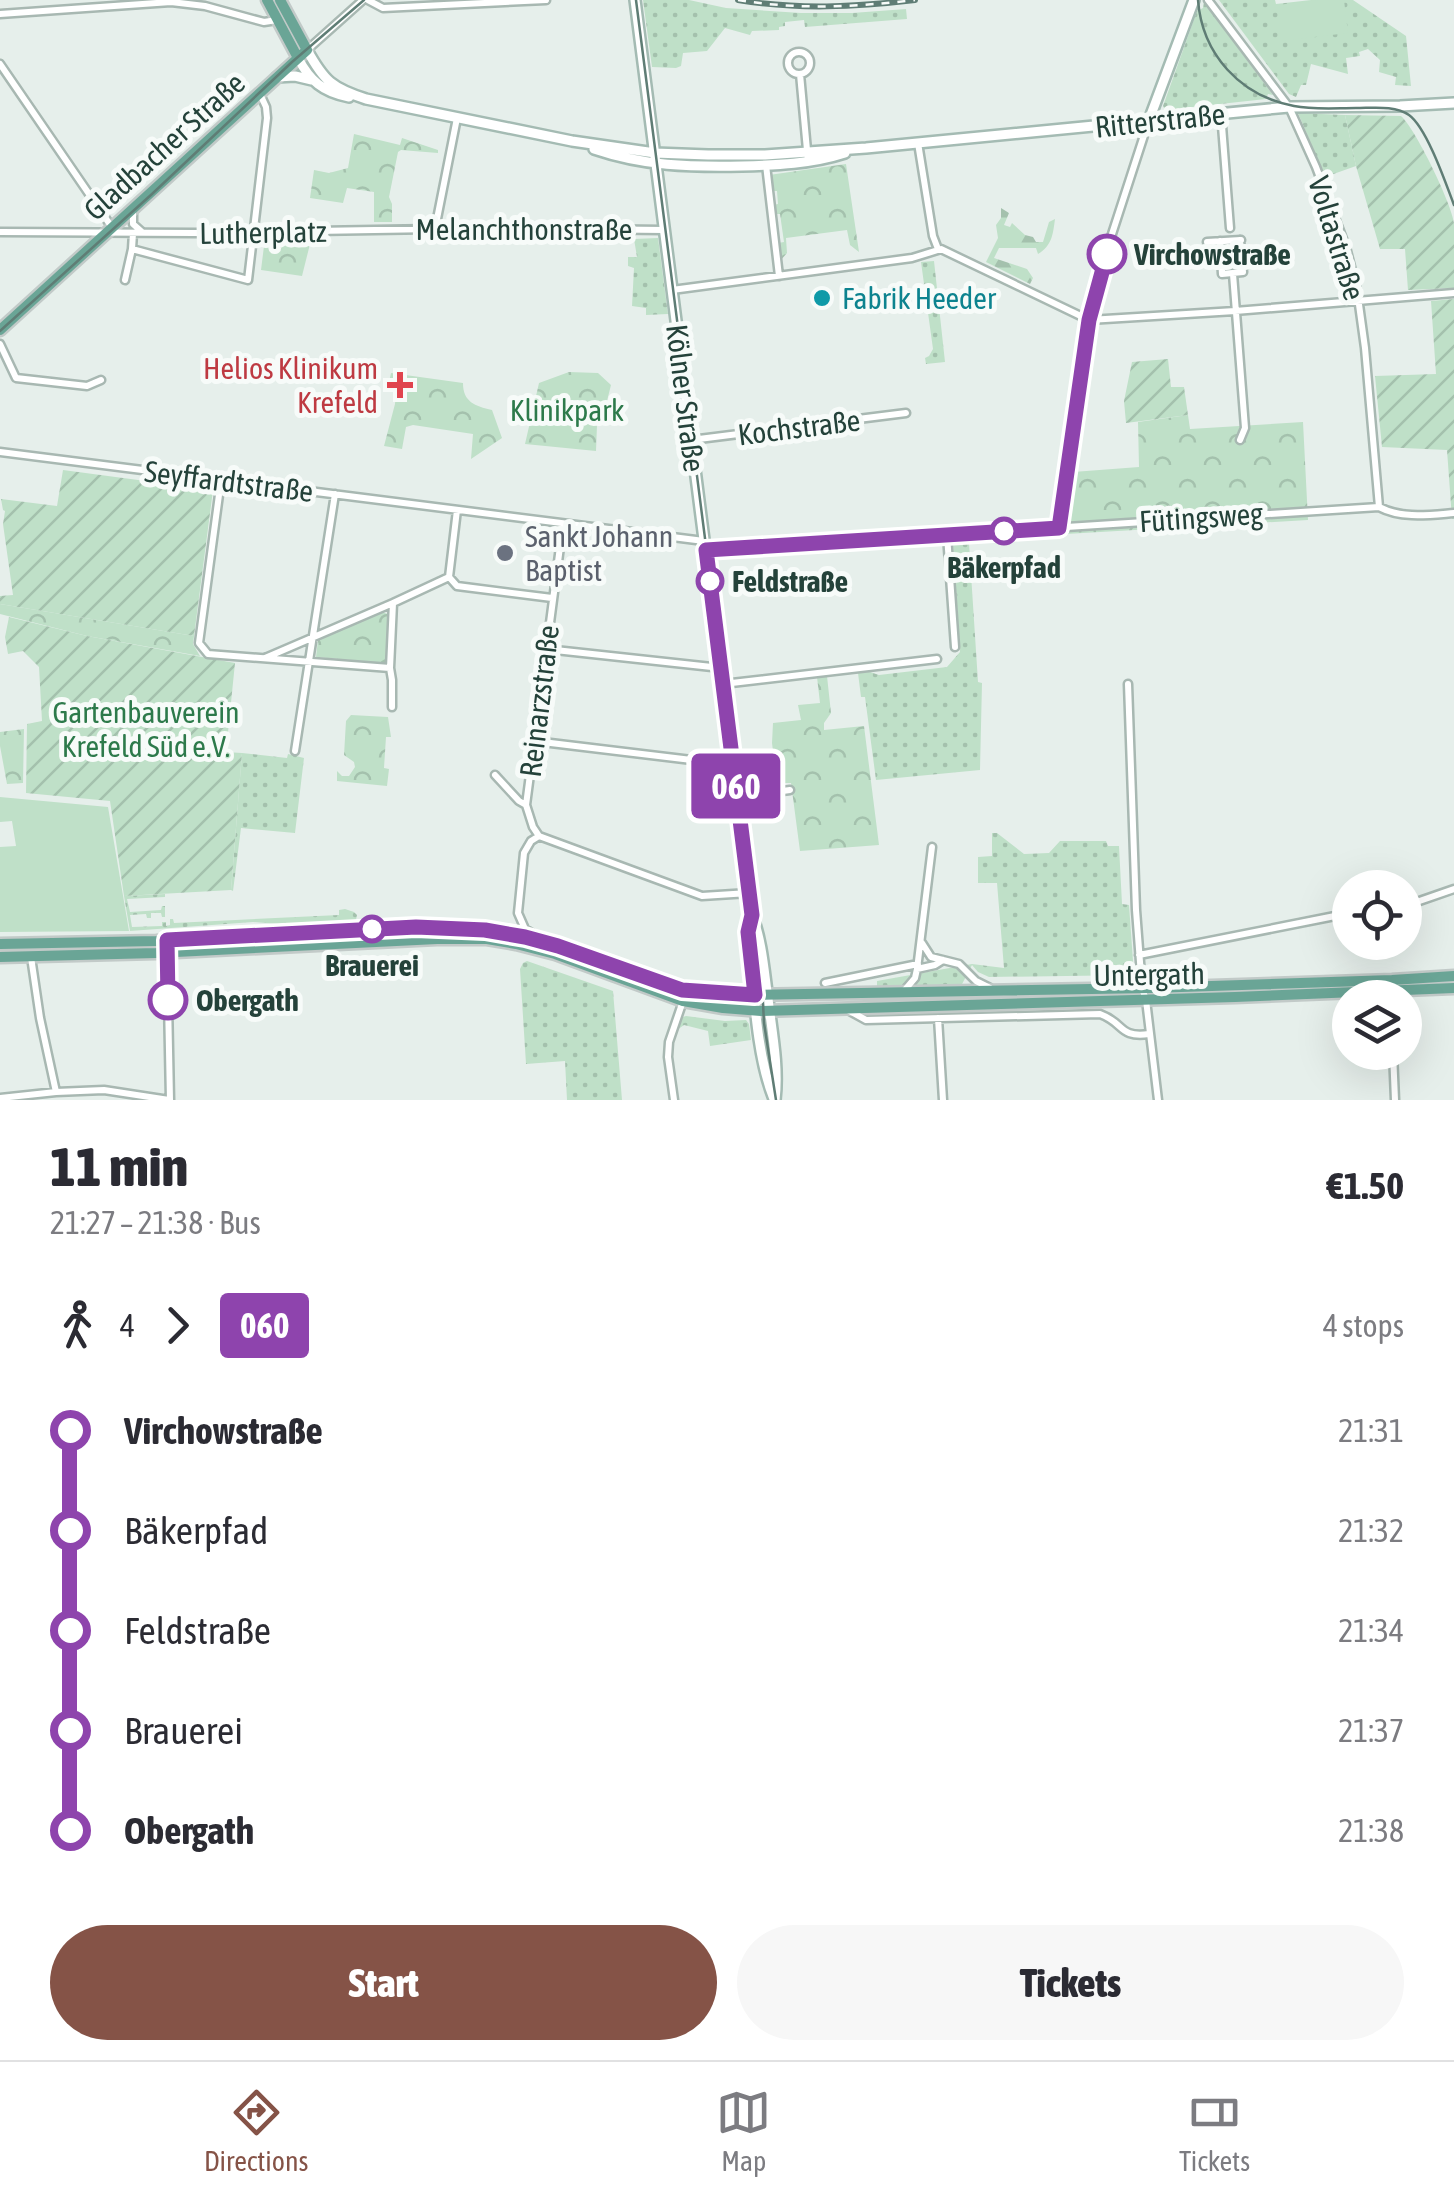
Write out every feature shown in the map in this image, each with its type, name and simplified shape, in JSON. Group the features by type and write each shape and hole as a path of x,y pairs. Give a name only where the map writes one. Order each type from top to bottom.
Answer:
{"main road":[{"path":"268,0 302,54"},
{"path":"280,0 312,80"},
{"name":"Kölner Straße","path":"635,0 749,893 758,931 761,995 778,1084 775,1100"},
{"path":"1149,120 1194,0"},
{"name":"Gladbacher Straße","path":"0,330 302,54"},
{"name":"Ritterstraße","path":"302,54 330,83 366,99"},
{"name":"Ritterstraße","path":"278,76 312,80 328,92 345,97 572,141 621,158 766,165 866,148 1221,113 1289,107 1454,103"},
{"name":"Ritterstraße","path":"655,159 727,155 808,157"},
{"path":"1,958 437,927 485,930 547,943 682,990 761,995"},
{"path":"0,944 167,946 486,939 554,954 683,1001 763,1010"},
{"name":"Untergath","path":"763,1010 1454,976"},
{"name":"Untergath","path":"761,995 1454,988"},
{"path":"936,1004 950,1001 962,992"}],"street":[{"path":"366,0 383,8 546,0"},
{"name":"Gladbacher Straße","path":"302,54 366,0"},
{"name":"Voltastraße","path":"1208,0 1289,107 1346,247 1366,348 1379,507"},
{"path":"0,14 171,2 204,6 264,22 278,19"},
{"path":"0,64 109,230"},
{"path":"800,74 808,157"},
{"path":"254,232 268,118 259,93"},
{"path":"1221,113 1230,228"},
{"path":"434,229 458,118"},
{"path":"1059,528 1089,320 1149,120"},
{"path":"918,144 938,249"},
{"path":"766,165 779,276"},
{"path":"132,208 133,224 143,233"},
{"name":"Lutherplatz","path":"0,232 383,230"},
{"name":"Melanchthonstraße","path":"383,230 665,230"},
{"path":"77,232 90,240 88,250"},
{"name":"Lutherplatz","path":"132,249 248,280 254,232"},
{"path":"124,280 132,249 128,233"},
{"path":"1207,242 1242,239 1243,272 1222,274 1220,241"},
{"path":"672,290 919,256 938,249 1089,320 1454,293"},
{"path":"1232,274 1245,428 1240,440"},
{"path":"0,344 16,378 87,386 101,380"},
{"name":"Kochstraße","path":"692,440 906,413"},
{"name":"Seyffardtstraße","path":"0,452 562,524"},
{"path":"221,480 199,643 208,654 390,668"},
{"path":"295,751 335,494"},
{"name":"Fütingsweg","path":"562,524 705,546 948,535 1379,507 1413,516 1454,513"},
{"path":"449,578 457,510"},
{"name":"Reinarzstraße","path":"540,836 533,828 526,805 562,524"},
{"path":"948,535 955,647"},
{"path":"264,658 449,578"},
{"path":"449,578 457,586 552,598"},
{"path":"392,603 392,707"},
{"path":"546,649 720,668"},
{"path":"722,684 937,659"},
{"path":"1128,684 1139,955 1158,1100"},
{"path":"534,741 733,766"},
{"name":"Reinarzstraße","path":"494,775 526,805"},
{"path":"737,797 790,790"},
{"path":"547,943 525,928 518,912 524,852 540,836 702,896 749,893"},
{"path":"902,992 915,978 918,967 932,847"},
{"path":"1422,900 1454,888"},
{"path":"1139,955 1332,917"},
{"name":"Untergath","path":"922,943 931,957 958,964 976,981 1001,990"},
{"path":"0,1098 104,1090 170,1100 167,946"},
{"path":"30,956 56,1092"},
{"path":"825,983 935,965 943,960"},
{"path":"962,992 967,980 965,970"},
{"path":"674,1100 669,1042 683,1001"},
{"name":"Untergath","path":"845,1008 866,1020 1100,1014 1112,1018 1133,1036 1149,1034"},
{"path":"938,1018 943,1100"},
{"path":"1394,1070 1395,1100"}],"green space":[{"path":"643,0 689,0 726,8 801,13 906,9 907,19 805,27 804,20 785,22 779,30 752,31 750,35 725,28 707,51 683,53 681,66 652,67"},
{"path":"1219,0 1275,0 1276,4 1353,0 1406,36 1411,86 1395,85 1396,77 1379,72 1380,60 1368,49 1359,52 1360,56 1346,58 1348,74 1311,64 1306,85 1301,85 1296,97 1289,94"},
{"path":"1344,0 1348,33 1281,41 1277,5"},
{"path":"1204,2 1273,95 1165,110 1163,106 1197,11"},
{"path":"1298,113 1345,115 1356,166 1325,177"},
{"path":"1345,115 1401,116 1415,135 1452,213 1454,288 1408,290 1405,249 1380,249"},
{"path":"354,134 400,145 402,138 438,150 398,152 389,197 392,222 374,222 374,192 347,188 343,203 310,198 314,170 329,173 348,168"},
{"path":"846,164 859,252 850,245 847,230 786,238 787,253 780,261 778,243 784,242 780,214 775,214 773,205 778,204 777,191 772,191 769,175"},
{"path":"1001,208 1009,213 1004,225 1010,227 1012,223 1036,242 1043,242 1049,222 1055,219 1043,251 1038,254 1036,248 999,248 994,258 1027,269 1033,278 1030,284 986,262 998,238 996,225"},
{"path":"658,238 668,314 646,315 646,308 632,306 634,268 628,266 628,257 637,257 634,239"},
{"path":"310,244 302,276 261,270 264,246"},
{"path":"934,261 945,362 926,364 925,358 933,349 921,262"},
{"path":"1454,299 1452,519 1447,450 1382,447 1375,376 1436,374 1431,301"},
{"path":"1083,326 1097,326 1066,534 1053,536 1073,373"},
{"path":"1168,359 1171,387 1184,387 1188,415 1126,423 1124,401 1132,362"},
{"name":"Klinikpark","path":"569,372 598,373 611,385 597,425 596,451 525,444 539,383"},
{"name":"Klinikpark","path":"391,373 463,383 471,402 492,410 502,438 471,459 473,434 413,425 406,427 402,449 384,446 395,404 394,384 389,382"},
{"path":"1188,415 1190,429 1303,422 1308,520 1066,534 1073,472 1139,467 1138,422"},
{"name":"Gartenbauverein Krefeld Süd e.V.","path":"63,470 213,490 194,636 0,604 0,596 13,595 1,499 57,506"},
{"path":"953,543 969,543 978,682 982,683 980,770 876,780 858,673 864,670 879,675 947,667 960,652"},
{"path":"0,604 194,636 193,644 200,656 87,636 0,614"},
{"path":"381,612 390,618 386,663 316,657 318,640"},
{"name":"Gartenbauverein Krefeld Süd e.V.","path":"9,617 87,636 235,663 226,752 242,753 231,890 124,896 110,801 26,793 27,724 42,721 39,667 23,651 8,654 5,637"},
{"path":"827,676 831,713 824,730 864,726 879,845 800,851 791,783 777,783 773,723 801,720 798,705 820,703 817,677"},
{"path":"351,715 388,717 391,737 386,737 387,786 337,781 337,771 349,776 355,767 344,755 346,721"},
{"path":"24,729 23,783 7,784 0,732"},
{"path":"242,753 304,758 295,833 241,828 233,891 231,890"},
{"path":"0,797 108,807 129,931 0,932 0,847 16,846 12,821 0,822"},
{"path":"992,833 1024,854 1049,853 1060,841 1106,841 1108,846 1119,846 1122,904 1129,905 1134,975 989,977 972,965 960,988 877,988 877,981 972,964 1004,968 997,883 978,883 978,857 992,856"},
{"path":"165,894 127,899 130,912 161,910 165,906 165,917 161,913 151,913 151,918 146,914 130,915 132,927 162,926 162,922 166,926 170,919 174,923 339,915 339,910 345,909 357,915 356,920 253,922 130,931 124,896"},
{"path":"527,961 613,991 622,1100 567,1100 565,1061 526,1064 520,969"},
{"path":"686,1016 746,1020 751,1040 710,1046 708,1031 684,1025 677,1030"}],"tram line":[{"path":"0,331 364,0"},
{"path":"636,0 776,1100"},
{"path":"1198,0 1201,20 1216,55 1227,70 1257,93 1302,107 1384,108 1409,115 1429,144 1454,205"}],"railway":[{"path":"738,0 826,6 915,0"}],"bus line":[{"name":"060","path":"168,1000 167,940 437,927 525,937 682,990 755,995 748,932 752,915 706,550 1059,528 1089,320 1107,254"}],"place":[{"name":"Virchowstraße","path":"1107,254"},
{"name":"Fabrik Heeder","path":"822,298"},
{"name":"Helios Klinikum Krefeld","path":"400,385"},
{"name":"Bäkerpfad","path":"1004,531"},
{"name":"Sankt Johann Baptist","path":"505,553"},
{"name":"Feldstraße","path":"710,581"},
{"name":"Brauerei","path":"372,929"},
{"name":"Obergath","path":"168,1000"}]}
